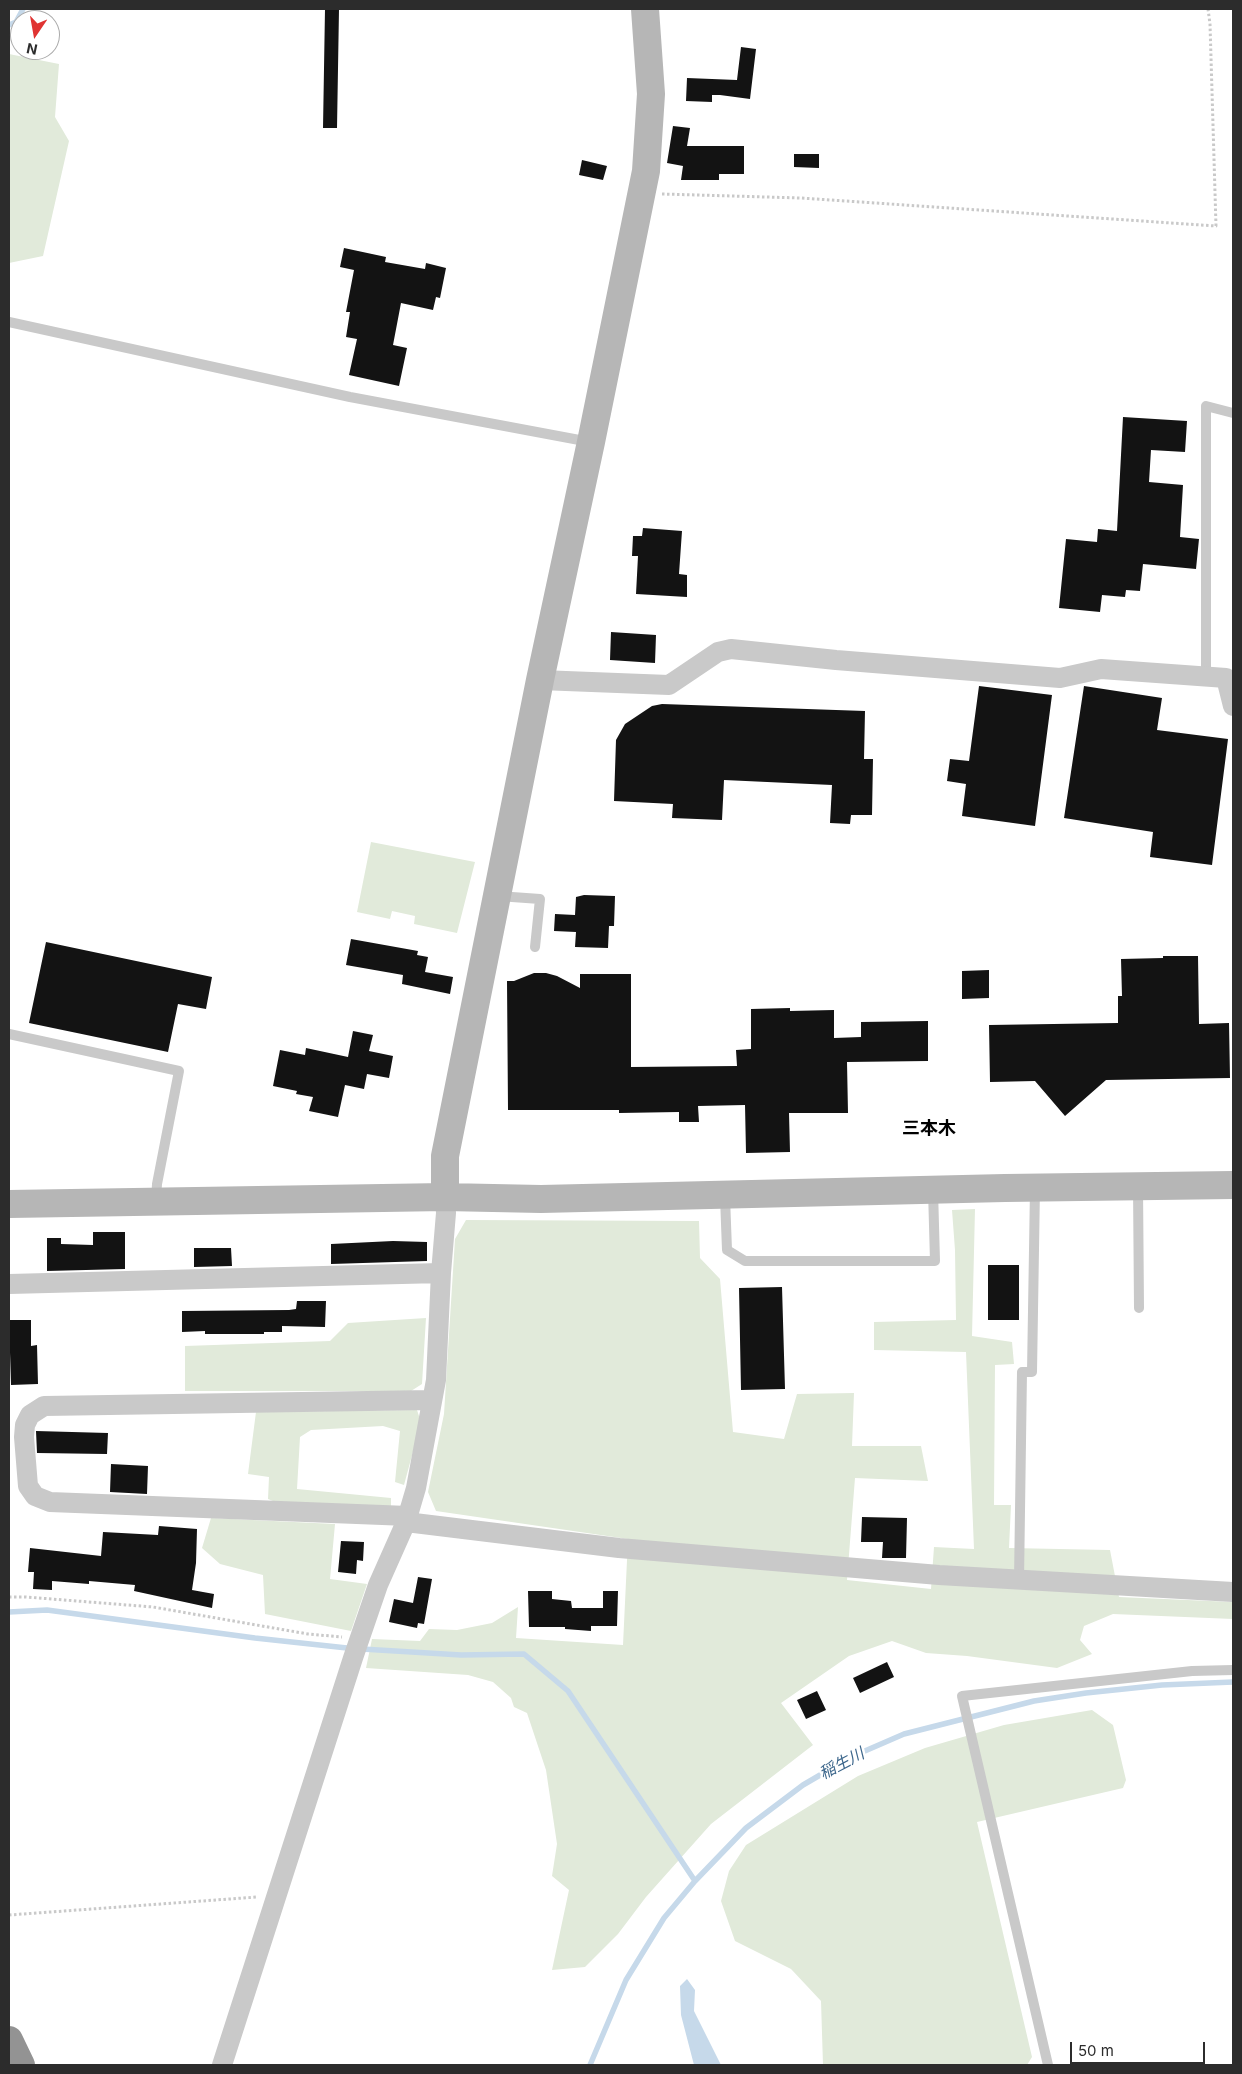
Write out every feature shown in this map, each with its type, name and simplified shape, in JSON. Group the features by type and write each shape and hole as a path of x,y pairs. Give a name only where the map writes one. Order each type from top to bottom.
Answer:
{"highway":[{"path":"9,2040 21,2065"}],"street":[{"path":"222,2065 275,1896 378,1585 407,1519 416,1488 436,1380 446,1213 445,1156 540,680 646,171 651,94 645,9"},
{"path":"540,680 669,685 718,652 731,649 836,660 1060,678 1102,669 1226,678 1233,706"},
{"path":"9,1204 445,1197 541,1199 933,1189 1233,1185"},
{"path":"9,1284 441,1273"},
{"path":"432,1400 44,1406 30,1414 25,1425 24,1437 28,1486 35,1496 50,1502 407,1519 619,1548 939,1575 1233,1592"}],"lane":[{"path":"9,322 350,397 591,442"},
{"path":"1206,676 1206,406 1233,413"},
{"path":"497,896 540,899 535,947"},
{"path":"9,1034 179,1071 157,1184 156,1202"},
{"path":"1138,1186 1139,1308"},
{"path":"1019,1580 1022,1372 1032,1372 1035,1187"},
{"path":"725,1194 727,1250 745,1261 935,1260 933,1189"},
{"path":"1048,2065 962,1696 1192,1670 1233,1670"}],"path":[{"path":"641,194 801,198 1216,226 1208,9"},
{"path":"9,1597 153,1606 308,1634 360,1639"},
{"path":"9,1915 275,1896"}],"green space":[{"path":"9,54 10,60 39,60 59,64 55,117 69,141 43,256 9,263"},
{"path":"371,842 475,862 457,933 414,924 415,916 392,911 390,919 357,912"},
{"path":"975,1209 972,1336 1012,1342 1014,1364 995,1365 994,1505 1011,1505 1009,1548 1110,1550 1119,1597 1233,1602 1233,1619 1113,1614 1084,1626 1080,1640 1092,1654 1057,1668 967,1656 926,1653 892,1641 849,1656 781,1703 813,1745 711,1824 646,1897 618,1934 585,1967 552,1970 569,1890 552,1876 557,1844 546,1770 527,1713 514,1707 511,1698 493,1682 468,1675 366,1668 372,1639 420,1641 429,1629 457,1630 492,1623 518,1607 516,1638 623,1645 628,1539 436,1511 428,1492 444,1414 455,1239 466,1220 699,1221 700,1258 720,1279 733,1432 784,1439 797,1394 854,1393 852,1446 921,1446 928,1481 855,1478 847,1580 931,1589 934,1547 974,1549 966,1352 874,1350 874,1322 956,1320 955,1250 952,1210"},
{"path":"426,1318 422,1384 411,1391 185,1391 185,1346 330,1341 348,1323"},
{"path":"417,1410 421,1422 404,1485 395,1482 400,1431 383,1426 311,1430 300,1437 297,1489 391,1498 391,1510 278,1503 268,1499 269,1477 248,1474 256,1412"},
{"path":"211,1518 335,1524 330,1579 367,1584 351,1631 265,1614 263,1575 220,1564 202,1548"},
{"path":"1092,1710 1113,1725 1126,1780 1123,1788 977,1822 1032,2057 1027,2065 823,2065 821,2001 791,1969 735,1941 721,1901 729,1871 746,1845 858,1776 925,1748 1004,1725"}],"water":[{"path":"687,1979 695,1990 694,2011 721,2065 694,2065 681,2015 680,1986"}],"building":[{"path":"325,9 339,9 337,128 323,128"},
{"path":"741,47 756,49 750,99 712,95 712,102 686,101 687,78 737,80"},
{"path":"673,126 690,128 687,146 744,146 744,174 719,174 719,180 681,180 683,166 667,163"},
{"path":"794,154 819,154 819,168 794,167"},
{"path":"582,160 607,166 603,180 579,175"},
{"path":"344,248 386,257 385,262 425,269 426,263 446,268 440,298 436,297 433,310 401,303 393,345 407,348 399,386 349,375 357,339 346,337 350,312 346,312 354,270 340,267"},
{"path":"1123,417 1187,421 1185,452 1151,450 1149,482 1183,485 1180,537 1199,539 1196,569 1143,564 1140,591 1126,590 1125,597 1102,595 1100,612 1059,608 1066,539 1097,542 1098,529 1117,531"},
{"path":"643,528 682,531 679,574 687,575 687,597 636,594 638,556 632,556 633,536 642,536"},
{"path":"611,632 656,635 655,663 610,660"},
{"path":"979,686 1052,695 1035,826 962,816 966,784 947,781 950,759 969,761"},
{"path":"1084,686 1162,698 1157,730 1228,739 1212,865 1150,857 1153,832 1064,818"},
{"path":"662,704 865,711 864,759 873,759 872,815 851,815 850,824 830,823 832,785 724,780 722,820 672,818 673,804 614,801 616,740 625,724 652,706"},
{"path":"584,895 615,896 614,926 609,926 608,948 575,947 576,932 554,931 555,914 575,915 576,897"},
{"path":"351,939 418,951 417,955 428,957 425,972 453,977 450,994 402,984 403,975 346,965"},
{"path":"46,942 212,977 206,1009 178,1004 168,1052 29,1023"},
{"path":"1163,956 1198,956 1199,1024 1229,1023 1230,1078 1106,1080 1065,1116 1035,1081 990,1082 989,1025 1118,1023 1118,996 1122,996 1121,959 1163,958"},
{"path":"989,970 989,998 962,999 962,971"},
{"path":"534,973 546,973 557,976 580,988 580,974 631,974 631,1067 737,1066 736,1050 751,1049 751,1009 790,1008 790,1011 834,1010 834,1038 861,1037 861,1022 928,1021 928,1061 847,1062 848,1113 789,1113 790,1152 746,1153 745,1105 698,1106 699,1122 679,1122 679,1112 619,1113 619,1110 508,1110 507,981 514,981"},
{"path":"353,1031 373,1035 369,1051 393,1056 389,1078 367,1074 364,1089 345,1085 338,1117 309,1111 313,1097 296,1094 297,1091 273,1086 280,1050 305,1055 306,1048 348,1057"},
{"path":"93,1232 125,1232 125,1269 47,1271 47,1238 61,1238 61,1244 93,1245"},
{"path":"393,1241 427,1242 427,1261 331,1264 331,1244"},
{"path":"194,1248 231,1248 232,1266 194,1267"},
{"path":"988,1265 1019,1265 1019,1320 988,1320"},
{"path":"782,1287 785,1389 741,1390 739,1288"},
{"path":"297,1301 326,1301 325,1327 282,1326 282,1332 264,1332 264,1334 205,1334 205,1331 182,1332 182,1311 289,1310 296,1309"},
{"path":"9,1320 31,1320 31,1346 37,1345 38,1384 11,1385"},
{"path":"36,1431 108,1433 107,1454 37,1453"},
{"path":"111,1464 148,1466 147,1494 110,1492"},
{"path":"862,1517 907,1518 906,1558 882,1558 883,1542 861,1542"},
{"path":"159,1526 197,1529 196,1563 192,1590 214,1594 212,1608 134,1591 135,1585 89,1581 89,1584 52,1581 52,1590 33,1589 34,1572 28,1572 30,1548 101,1556 103,1532 158,1535"},
{"path":"341,1541 364,1542 363,1561 357,1560 356,1574 338,1572"},
{"path":"418,1577 432,1579 424,1624 418,1623 417,1628 389,1622 394,1599 413,1603"},
{"path":"528,1591 552,1591 552,1599 571,1601 572,1608 603,1608 603,1591 618,1591 617,1626 591,1626 591,1631 565,1629 565,1627 529,1627"},
{"path":"887,1662 894,1677 860,1693 853,1678"},
{"path":"817,1691 826,1710 806,1719 797,1700"}],"waterway":[{"path":"9,25 16,22 23,9"},
{"path":"9,1612 47,1610 255,1638 347,1648"},
{"path":"362,1649 461,1655 524,1654 568,1691 695,1881"},
{"name":"稲生川","path":"590,2065 626,1980 664,1918 695,1881 746,1828 803,1785 851,1757 904,1734 1034,1701 1162,1685 1233,1682"}],"district":[{"name":"三本木","path":"929,1129"}]}
